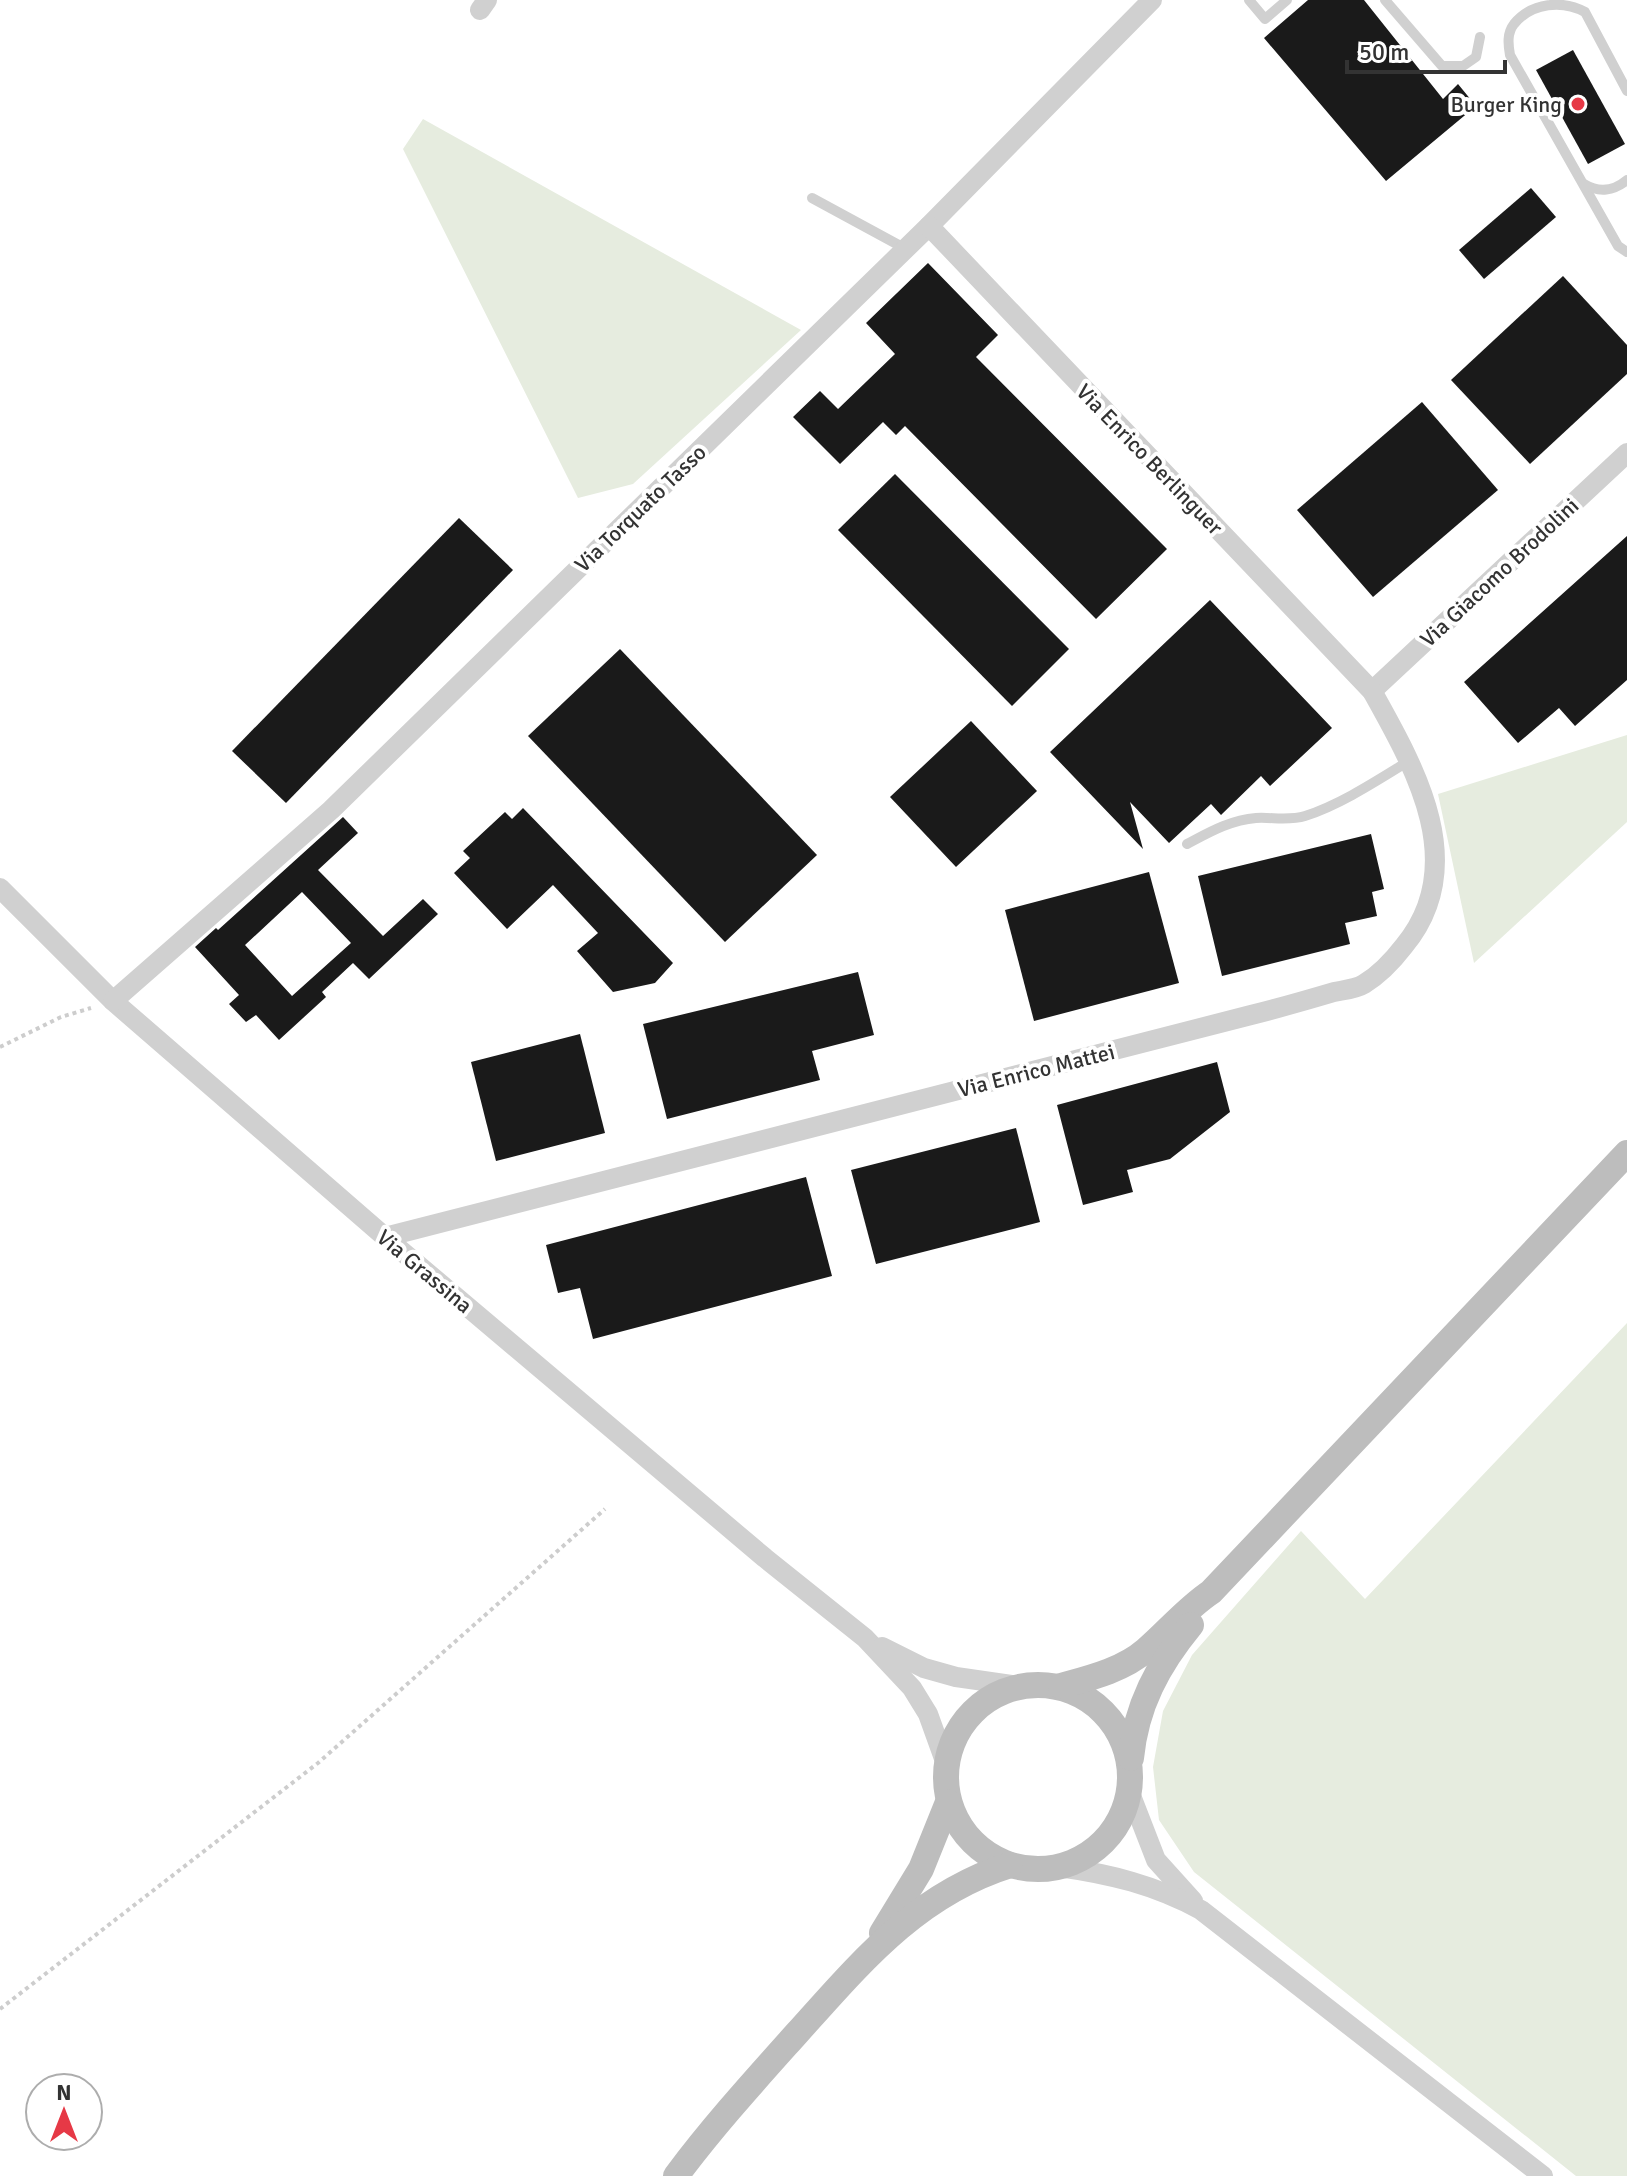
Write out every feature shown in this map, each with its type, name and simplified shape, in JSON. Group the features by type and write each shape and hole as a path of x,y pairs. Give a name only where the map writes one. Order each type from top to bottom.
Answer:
{"main road":[{"path":"1130,1762 1121,1734 1111,1718 1087,1697 1061,1686 1019,1686 982,1702 967,1716 956,1733 946,1764 948,1802 962,1830 985,1853 1010,1865 1028,1869 1059,1867 1078,1860 1106,1840 1121,1818 1130,1793 1133,1731 1152,1680 1211,1592 1627,1153"},
{"path":"1061,1686 1105,1674 1144,1652 1192,1604 1211,1592"},
{"path":"878,1944 884,1926 921,1869 948,1802"},
{"path":"676,2176 708,2133 878,1944 941,1895 986,1872 1010,1865"}],"street":[{"name":"Via Torquato Tasso","path":"113,1001 331,810 906,249 1152,0"},
{"name":"Via Enrico Berlinguer","path":"929,226 1372,691"},
{"name":"Via Giacomo Brodolini","path":"1372,691 1627,453"},
{"name":"Via Enrico Mattei","path":"385,1237 1363,984 1396,956 1419,928 1431,895 1437,864 1426,798 1372,691"},
{"name":"Via Grassina","path":"0,888 113,1001 385,1237 765,1558 865,1638 912,1688 928,1714 946,1764"},
{"name":"Via Grassina","path":"865,1638 924,1668 956,1677 1019,1686"},
{"path":"1130,1793 1156,1860 1201,1910 1543,2176"},
{"path":"1059,1867 1154,1886 1201,1910"}],"lane":[{"path":"1249,0 1265,19 1287,0"},
{"path":"1385,0 1442,66 1463,66 1476,57 1480,37"},
{"path":"1627,91 1585,12 1574,4 1559,1 1546,4 1513,24 1508,39 1510,55 1618,246 1627,252"},
{"path":"1582,183 1600,190 1611,189 1627,180"},
{"path":"812,198 906,249"},
{"path":"1187,844 1221,826 1305,816 1367,786 1409,761"}],"path":[{"path":"0,1047 61,1017 113,1001"},
{"path":"0,2009 318,1763 605,1509"}],"shaded area":[{"path":"423,119 801,330 633,484 578,498 403,149"},
{"path":"1627,735 1627,822 1474,963 1438,794"},
{"path":"1627,1323 1627,2176 1576,2176 1194,1872 1159,1820 1153,1767 1163,1711 1192,1655 1301,1531 1365,1599"}],"building":[{"path":"1308,0 1364,0 1443,99 1458,84 1476,106 1386,181 1264,38"},
{"path":"1573,50 1625,144 1588,164 1536,70"},
{"path":"1531,188 1556,217 1484,279 1459,250"},
{"path":"928,263 998,335 976,357 1167,549 1096,619 905,426 896,435 883,422 840,464 793,417 820,391 838,409 895,354 866,323"},
{"path":"1563,276 1627,345 1627,374 1530,464 1451,380"},
{"path":"1422,402 1498,490 1373,597 1297,510"},
{"path":"895,474 1069,649 1012,706 838,530"},
{"path":"459,518 513,570 286,803 232,751"},
{"path":"1627,536 1627,680 1575,726 1559,708 1518,743 1464,682"},
{"path":"1210,600 1332,728 1270,786 1261,776 1221,815 1211,804 1169,843 1130,802 1143,849 1050,752"},
{"path":"620,649 817,855 725,942 528,736"},
{"path":"971,721 1037,791 956,867 890,797"},
{"path":"523,808 673,963 655,983 613,992 577,951 598,933 553,885 507,929 454,873 470,858 463,851 505,812 512,819"},
{"path":"343,817 358,833 318,870 383,936 423,899 438,914 369,979 353,963 322,992 326,997 279,1040 256,1015 246,1022 229,1004 239,995 195,947 216,928 218,930","holes":["302,892 351,943 292,996 245,945"]},
{"path":"1371,834 1384,889 1372,892 1377,916 1345,923 1350,944 1222,976 1198,876"},
{"path":"1149,872 1179,983 1034,1021 1005,910"},
{"path":"858,972 874,1035 812,1051 820,1080 667,1119 643,1024"},
{"path":"580,1034 605,1133 496,1161 471,1062"},
{"path":"1217,1062 1230,1112 1170,1159 1127,1170 1133,1192 1083,1205 1057,1105"},
{"path":"1016,1128 1040,1222 876,1264 851,1170"},
{"path":"806,1177 832,1276 593,1339 580,1288 558,1293 546,1245"}],"place":[{"name":"Burger King","path":"1578,104"}]}
